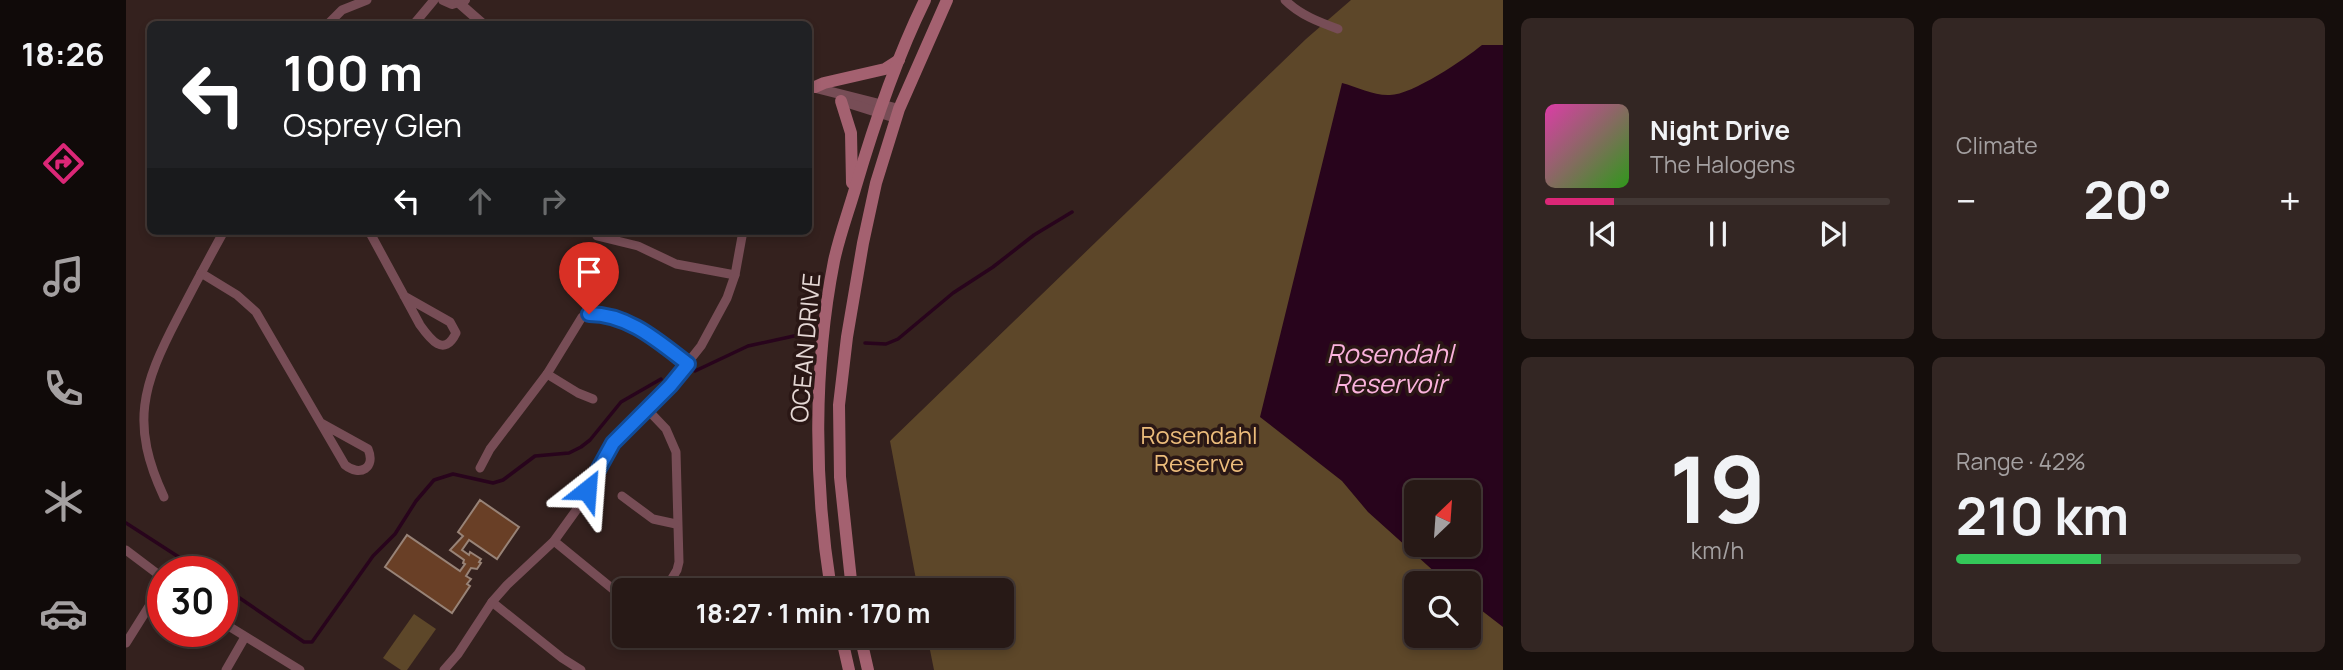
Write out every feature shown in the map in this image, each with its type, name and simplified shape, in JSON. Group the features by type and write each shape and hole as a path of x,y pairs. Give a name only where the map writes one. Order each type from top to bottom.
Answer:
{"main road":[{"name":"OCEAN DRIVE","path":"830,578 820,491 821,380 826,309 834,258 879,108 925,0"},
{"name":"OCEAN DRIVE","path":"851,578 840,477 839,405 847,337 876,183 898,114 947,0"},
{"path":"812,88 885,69 899,60"},
{"path":"841,101 851,133 853,194"},
{"path":"844,648 849,670"},
{"path":"863,648 868,670"}],"street":[{"path":"331,21 342,10 367,0"},
{"path":"1285,0 1294,9 1338,29"},
{"path":"417,21 441,1 464,1 480,21"},
{"path":"812,88 898,114"},
{"path":"812,88 841,101 879,108"},
{"path":"164,497 151,469 145,444 147,387 153,368 222,235"},
{"path":"371,235 404,296 430,339 436,344 445,345 452,341 456,334 450,322 404,296"},
{"path":"444,670 458,654 492,602 554,541 577,509 613,443 688,364 718,317 735,275 742,235"},
{"path":"597,236 638,246 677,264 735,275"},
{"path":"201,272 237,295 256,312 345,465 353,471 364,469 372,457 368,449 321,423"},
{"path":"480,468 507,423 547,374 578,321 589,314 607,315 628,323 649,334 688,364"},
{"path":"547,374 593,399"},
{"path":"646,408 666,429 676,452 677,570 672,578"},
{"path":"622,496 653,519 676,524"},
{"path":"554,541 612,588"},
{"path":"126,550 147,566"},
{"path":"492,602 581,670"},
{"path":"126,643 147,610"},
{"path":"238,632 300,670"},
{"path":"226,670 245,637"}],"green space":[{"name":"Rosendahl Reserve","path":"1351,0 1503,0 1503,670 934,670 930,648 1014,648 1014,578 916,578 890,441 1306,39"},
{"path":"414,614 436,629 407,670 401,670 383,658"}],"water":[{"name":"Rosendahl Reservoir","path":"1482,45 1503,45 1503,627 1481,610 1481,571 1434,571 1418,557 1481,557 1481,480 1404,480 1404,544 1368,512 1342,481 1260,417 1342,83 1390,95 1411,89 1438,75"}],"building":[{"path":"480,500 519,527 497,559 469,540 462,550 481,559 481,563 477,569 471,568 466,576 471,579 467,584 470,586 452,613 385,567 407,535 460,571 465,564 464,560 450,550 463,536 458,532"}],"waterway":[{"path":"865,343 886,344 898,339 953,293 993,267 1034,235 1072,212"},
{"path":"695,371 748,346 803,334"},
{"path":"238,597 304,642 312,642 373,556 395,534 416,501 434,480 453,474 493,483 503,480 535,456 569,453 590,440 621,402 661,379"},
{"path":"126,523 177,556"}],"route":[{"path":"587,490 613,443 688,364 649,334 628,323 607,315 589,314"}]}
